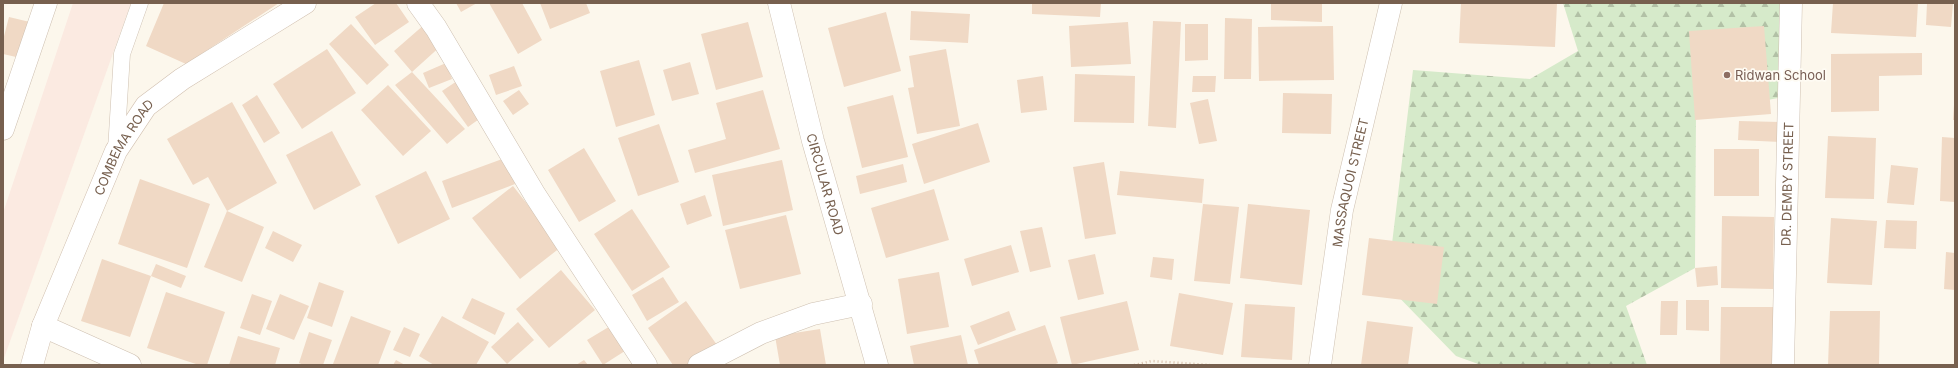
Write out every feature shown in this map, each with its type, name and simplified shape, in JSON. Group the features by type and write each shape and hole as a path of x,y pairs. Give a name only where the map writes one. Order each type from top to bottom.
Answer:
{"street":[{"path":"3,129 46,3"},
{"name":"COMBEMA ROAD","path":"32,365 43,326 116,151 146,106 182,79 305,3"},
{"path":"418,3 436,28 539,201 646,365"},
{"name":"CIRCULAR ROAD","path":"779,3 813,141 861,304 877,365"},
{"name":"MASSAQUOI STREET","path":"1320,365 1342,210 1391,3"},
{"name":"DR. DEMBY STREET","path":"1783,365 1791,3"},
{"path":"699,365 761,333 813,314 861,304"},
{"path":"43,326 130,365"}],"lane":[{"path":"116,151 122,54 140,3"}],"path":[{"path":"1134,365 1152,361 1210,365"}],"shaded area":[{"path":"73,3 131,3 3,361 3,213"}],"green space":[{"path":"1563,3 1786,3 1778,98 1696,114 1695,268 1626,306 1647,365 1481,365 1456,356 1387,285 1413,70 1530,79 1578,51"}],"building":[{"path":"164,3 279,3 186,64 146,46"},
{"path":"376,3 396,3 409,22 375,45 355,17"},
{"path":"456,3 477,3 461,12"},
{"path":"489,3 522,3 542,40 518,54"},
{"path":"540,3 586,3 590,13 550,29"},
{"path":"1032,3 1101,3 1100,17 1032,14"},
{"path":"1271,3 1322,3 1322,22 1271,20"},
{"path":"1461,3 1557,3 1555,47 1459,43"},
{"path":"1833,3 1918,3 1916,37 1831,33"},
{"path":"1927,3 1953,3 1951,27 1926,25"},
{"path":"911,11 970,14 968,43 910,40"},
{"path":"886,12 901,71 844,87 828,28"},
{"path":"9,17 34,23 25,59 3,54 3,40"},
{"path":"1225,18 1252,19 1251,79 1224,79"},
{"path":"1153,21 1181,22 1176,128 1148,126"},
{"path":"748,22 763,77 716,90 701,34"},
{"path":"1128,22 1131,64 1071,67 1069,26"},
{"path":"351,24 389,65 367,85 329,44"},
{"path":"425,24 443,44 412,72 394,51"},
{"path":"1185,24 1208,24 1208,60 1185,61"},
{"path":"1333,26 1334,80 1259,81 1258,27"},
{"path":"1764,26 1771,114 1695,120 1689,31"},
{"path":"327,49 356,93 302,129 273,84"},
{"path":"946,49 960,126 917,134 908,88 914,87 909,56"},
{"path":"1922,53 1922,75 1879,76 1879,111 1831,112 1831,54"},
{"path":"639,60 655,115 616,127 600,71"},
{"path":"690,62 699,94 672,101 663,70"},
{"path":"446,63 452,79 429,88 423,73"},
{"path":"514,66 522,86 496,95 489,75"},
{"path":"412,72 465,129 447,144 395,85"},
{"path":"1075,74 1135,76 1134,123 1074,122"},
{"path":"1043,76 1047,110 1021,113 1017,80"},
{"path":"1193,76 1216,76 1215,92 1192,92"},
{"path":"457,81 482,117 468,127 442,91"},
{"path":"388,85 431,131 403,156 361,110"},
{"path":"519,90 529,104 513,115 503,101"},
{"path":"763,90 780,149 695,173 688,150 726,139 716,103"},
{"path":"1283,93 1332,94 1331,134 1282,133"},
{"path":"257,95 280,133 264,143 242,105"},
{"path":"893,95 908,157 862,168 847,107"},
{"path":"1208,99 1217,141 1199,144 1190,103"},
{"path":"232,102 277,183 227,211 208,177 193,185 167,139"},
{"path":"1954,105 1955,120 1953,120"},
{"path":"1739,121 1781,122 1780,142 1738,140"},
{"path":"978,123 990,162 924,184 912,144"},
{"path":"659,124 679,182 638,196 618,138"},
{"path":"332,131 361,185 314,210 286,155"},
{"path":"1828,136 1876,138 1874,199 1825,198"},
{"path":"1942,137 1955,138 1955,202 1940,201"},
{"path":"584,148 616,201 579,222 548,170"},
{"path":"1714,149 1759,149 1759,196 1714,196"},
{"path":"505,158 515,184 452,208 442,181"},
{"path":"782,160 793,210 723,226 712,175"},
{"path":"1104,162 1116,234 1085,239 1073,167"},
{"path":"903,164 907,182 860,194 856,176"},
{"path":"1891,165 1918,168 1914,205 1887,203"},
{"path":"426,171 450,219 398,244 375,196"},
{"path":"1120,171 1204,179 1202,203 1117,195"},
{"path":"140,179 210,204 187,268 118,244"},
{"path":"513,186 561,247 520,279 472,218"},
{"path":"934,189 949,240 886,258 871,208"},
{"path":"705,195 712,216 687,225 680,204"},
{"path":"1203,204 1239,207 1230,284 1194,281"},
{"path":"1248,204 1310,210 1302,285 1240,278"},
{"path":"632,209 670,267 632,291 594,234"},
{"path":"227,211 264,227 242,282 204,267"},
{"path":"786,215 801,274 740,289 725,230"},
{"path":"1722,216 1774,217 1773,289 1721,288"},
{"path":"1831,218 1877,221 1872,285 1827,283"},
{"path":"1886,220 1917,221 1916,249 1884,248"},
{"path":"1042,227 1051,267 1030,272 1020,231"},
{"path":"273,231 302,245 293,262 265,248"},
{"path":"1369,238 1444,247 1437,304 1362,295"},
{"path":"1011,245 1019,272 972,286 964,259"},
{"path":"1946,252 1955,253 1955,290 1944,289"},
{"path":"1095,254 1104,294 1078,300 1068,260"},
{"path":"1153,257 1174,259 1172,280 1150,277"},
{"path":"102,259 151,276 130,337 81,321"},
{"path":"156,264 186,276 181,288 151,276"},
{"path":"1717,266 1718,285 1697,287 1695,268"},
{"path":"561,270 595,310 549,348 516,309"},
{"path":"939,272 949,327 907,334 898,279"},
{"path":"663,277 679,302 647,321 632,295"},
{"path":"319,282 344,291 332,327 307,318"},
{"path":"166,292 225,312 207,365 199,365 147,348"},
{"path":"1179,293 1233,303 1223,355 1170,346"},
{"path":"252,294 272,301 260,335 240,328"},
{"path":"280,294 309,306 294,340 266,329"},
{"path":"472,298 505,313 495,335 462,318"},
{"path":"1686,300 1709,300 1709,331 1686,330"},
{"path":"686,301 717,345 688,365 673,365 648,328"},
{"path":"1127,301 1139,350 1072,365 1060,317"},
{"path":"1661,301 1678,301 1677,335 1660,335"},
{"path":"1245,304 1295,307 1292,360 1241,357"},
{"path":"1721,307 1776,307 1775,365 1720,365"},
{"path":"1009,311 1016,330 978,345 970,326"},
{"path":"1830,311 1880,311 1879,365 1828,365"},
{"path":"351,316 391,331 378,365 333,364"},
{"path":"442,316 489,342 476,365 434,365 419,356"},
{"path":"1367,321 1413,327 1408,365 1361,365"},
{"path":"518,322 534,340 507,364 491,347"},
{"path":"612,325 628,349 603,365 587,340"},
{"path":"1045,325 1058,363 1053,365 979,365 974,350"},
{"path":"404,327 420,334 410,357 393,350"},
{"path":"820,329 826,365 780,365 775,336"},
{"path":"309,332 332,340 323,365 304,365 299,363"},
{"path":"961,335 968,365 914,365 910,346"},
{"path":"238,336 280,348 275,365 229,365"},
{"path":"396,360 405,365 393,365"},
{"path":"584,360 588,365 576,365"}],"place":[{"name":"Ridwan School","path":"1727,75"}]}
